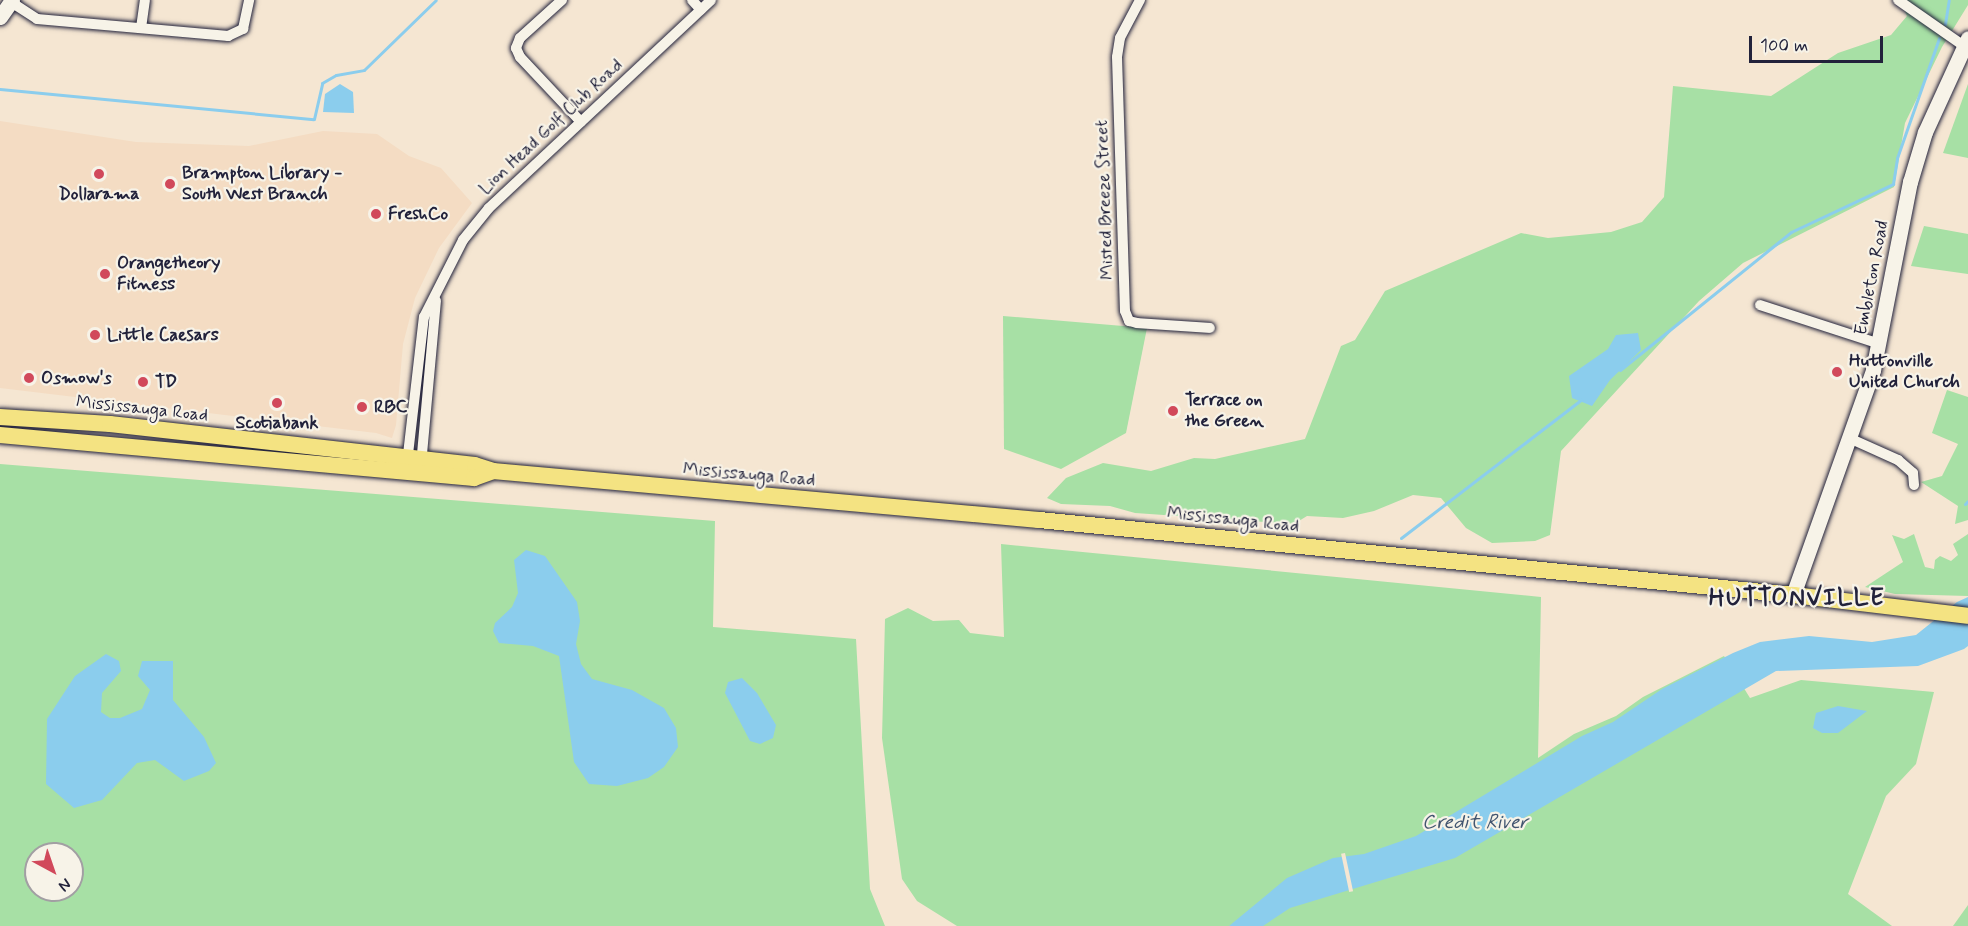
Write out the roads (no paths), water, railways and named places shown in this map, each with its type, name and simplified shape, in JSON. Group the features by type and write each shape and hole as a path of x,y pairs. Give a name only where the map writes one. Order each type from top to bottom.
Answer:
{"main road":[{"name":"Mississauga Road","path":"0,417 110,424 414,466"},
{"name":"Mississauga Road","path":"0,435 414,466 475,465 493,471 1039,520 1793,595 1919,612 1968,616"}],"street":[{"path":"141,28 145,0"},
{"path":"0,17 11,1 37,19 237,34 246,22 249,0"},
{"path":"562,0 520,38 516,48 581,122"},
{"path":"692,0 701,10"},
{"name":"Lion Head Golf Club Road","path":"414,466 421,333 456,251 484,213 711,0"},
{"name":"Misted Breeze Street","path":"1140,0 1120,38 1117,57 1125,311 1129,321 1137,323 1210,328"},
{"path":"1898,0 1966,42"},
{"name":"Embleton Road","path":"1793,595 1880,344 1910,182 1925,132 1966,42"},
{"path":"1760,305 1880,344"},
{"path":"1849,438 1898,460 1913,473 1914,485"}],"water":[{"path":"340,84 353,92 354,113 323,112 325,94"},
{"path":"1638,333 1641,350 1610,380 1592,406 1572,398 1569,376 1608,349 1616,335"},
{"path":"526,550 545,556 577,602 580,621 576,644 581,664 592,679 632,690 664,708 676,728 678,747 664,767 648,778 617,786 589,784 574,762 559,656 533,646 499,643 493,631 495,623 512,607 518,593 514,560"},
{"name":"Credit River","path":"1968,597 1968,646 1964,649 1918,666 1776,671 1455,858 1290,908 1263,926 1229,926 1287,878 1333,858 1364,854 1416,836 1582,736 1613,722 1662,689 1733,653 1760,642 1809,636 1872,642 1916,635 1957,602"},
{"path":"106,654 119,661 121,671 102,693 101,712 110,718 120,718 142,709 150,690 138,676 142,661 173,661 173,700 204,737 216,763 209,771 184,781 155,760 137,763 102,800 74,808 46,784 47,719 75,676"},
{"path":"742,678 757,693 776,725 773,738 760,744 750,741 725,693 728,682"},
{"path":"1838,706 1867,711 1838,733 1822,733 1813,728 1816,713"}],"waterway":[{"path":"0,89 314,119 322,83 336,75 364,70 436,0"},
{"path":"1945,24 1949,0"},
{"path":"1620,370 1791,232 1893,184 1897,158 1939,38"},
{"path":"1401,538 1581,400"},
{"path":"1965,504 1968,501"}],"place":[{"name":"Dollarama","path":"99,174"},
{"name":"Brampton Library - South West Branch","path":"170,184"},
{"name":"FreshCo","path":"376,214"},
{"name":"Orangetheory Fitness","path":"105,274"},
{"name":"Little Caesars","path":"95,335"},
{"name":"Huttonville United Church","path":"1837,372"},
{"name":"Osmow's","path":"29,378"},
{"name":"TD","path":"143,382"},
{"name":"Scotiabank","path":"277,403"},
{"name":"RBC","path":"362,407"},
{"name":"Terrace on the Green","path":"1173,411"}],"district":[{"name":"HUTTONVILLE","path":"1797,599"}]}
